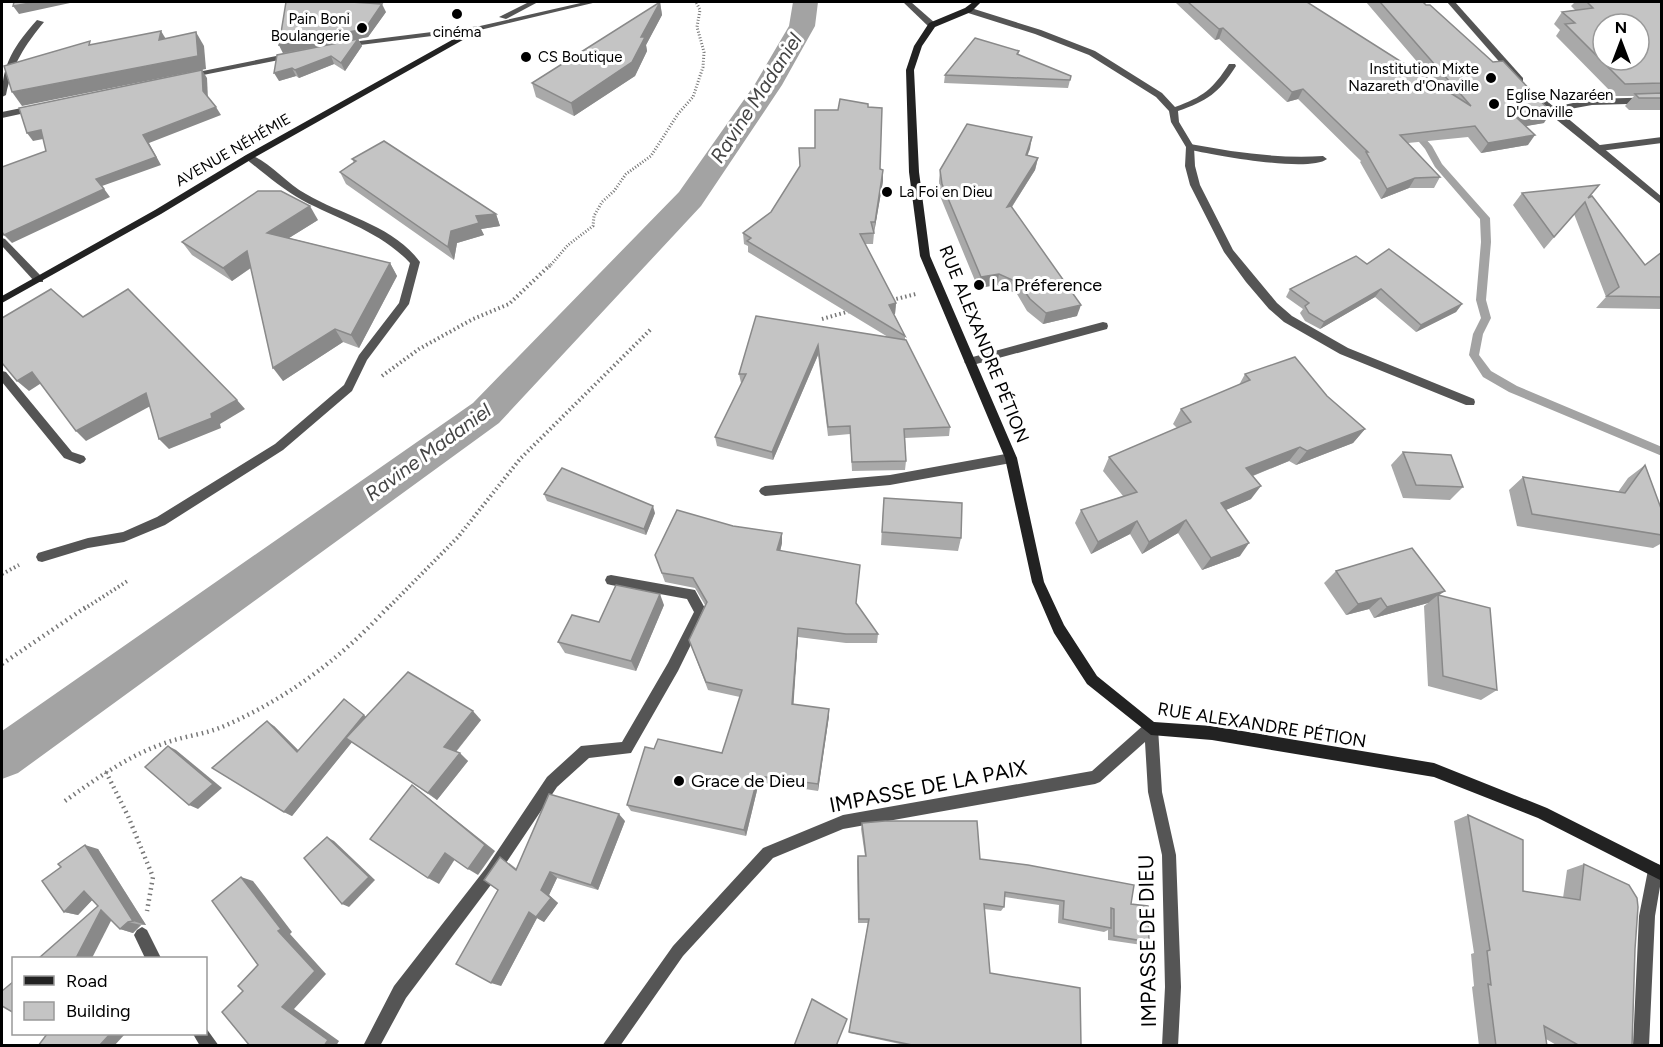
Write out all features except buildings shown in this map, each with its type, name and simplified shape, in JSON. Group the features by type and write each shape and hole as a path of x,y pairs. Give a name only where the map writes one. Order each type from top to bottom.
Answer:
{"street":[{"path":"480,28 534,2"},
{"path":"333,47 480,28 593,2"},
{"path":"907,2 932,25 972,6 1092,52 1159,94 1173,110 1175,122 1190,147 1190,166 1208,213 1229,252 1273,306 1288,319 1344,351 1470,402"},
{"path":"1451,2 1523,84 1550,110 1600,148 1662,202"},
{"path":"2,95 4,81 20,44 40,22"},
{"name":"RUE ALEXANDRE PÉTION","path":"932,25 918,45 910,70 914,171 925,256 1011,458 1038,582 1059,628 1092,680 1151,728 1212,733 1434,770 1542,813 1658,872"},
{"name":"AVENUE NÉHÉMIE","path":"2,300 249,157 480,28"},
{"path":"177,78 300,54"},
{"path":"1173,110 1209,96 1220,87 1232,66"},
{"path":"1550,110 1592,102 1662,100"},
{"path":"2,115 45,106"},
{"path":"1600,148 1662,140"},
{"path":"1190,147 1253,158 1303,161 1323,159"},
{"path":"42,557 88,543 124,537 161,521 279,447 348,388 363,358 404,304 414,262 403,247 356,221 303,196 249,157"},
{"path":"2,240 39,280"},
{"path":"969,362 1103,326"},
{"path":"2,375 68,455 80,459"},
{"path":"765,491 890,480 1011,458"},
{"path":"371,1046 400,992 491,873 552,782 586,751 626,748 673,667 701,612 691,594 611,580"},
{"name":"IMPASSE DE LA PAIX","path":"610,1046 678,951 768,853 843,822 1095,777 1151,728"},
{"name":"IMPASSE DE DIEU","path":"1151,728 1155,792 1169,855 1173,987 1170,1046"},
{"path":"1641,1046 1647,916 1658,872"},
{"path":"142,935 153,957"}],"path":[{"path":"348,388 388,373 419,349 473,319 509,304 561,255 568,245 593,226 594,216 602,202 614,191 626,174 651,156 678,114 693,97 703,67 704,52 697,27 700,10 696,2"},
{"path":"891,301 938,288"},
{"path":"822,319 856,310"},
{"path":"65,801 106,772 167,742 220,728 264,706 315,675 374,623 410,583 458,537 520,459 651,330"},
{"path":"2,664 52,628 129,580"},
{"path":"106,772 128,816 153,877 142,935"}],"waterway":[{"name":"Ravine Madaniel","path":"2,757 486,413 690,199 768,85 802,26 806,2"},
{"path":"1412,129 1429,148 1438,165 1485,218 1486,242 1481,300 1486,318 1478,334 1474,355 1487,374 1513,389 1662,452"}],"place":[{"name":"cinéma","path":"457,14"},
{"name":"Pain Boni Boulangerie","path":"362,28"},
{"name":"CS Boutique","path":"526,57"},
{"name":"Institution Mixte Nazareth d'Onaville","path":"1491,78"},
{"name":"Eglise Nazaréen D'Onaville","path":"1494,104"},
{"name":"La Foi en Dieu","path":"887,192"},
{"name":"La Préference","path":"979,285"},
{"name":"Grace de Dieu","path":"679,781"}]}
